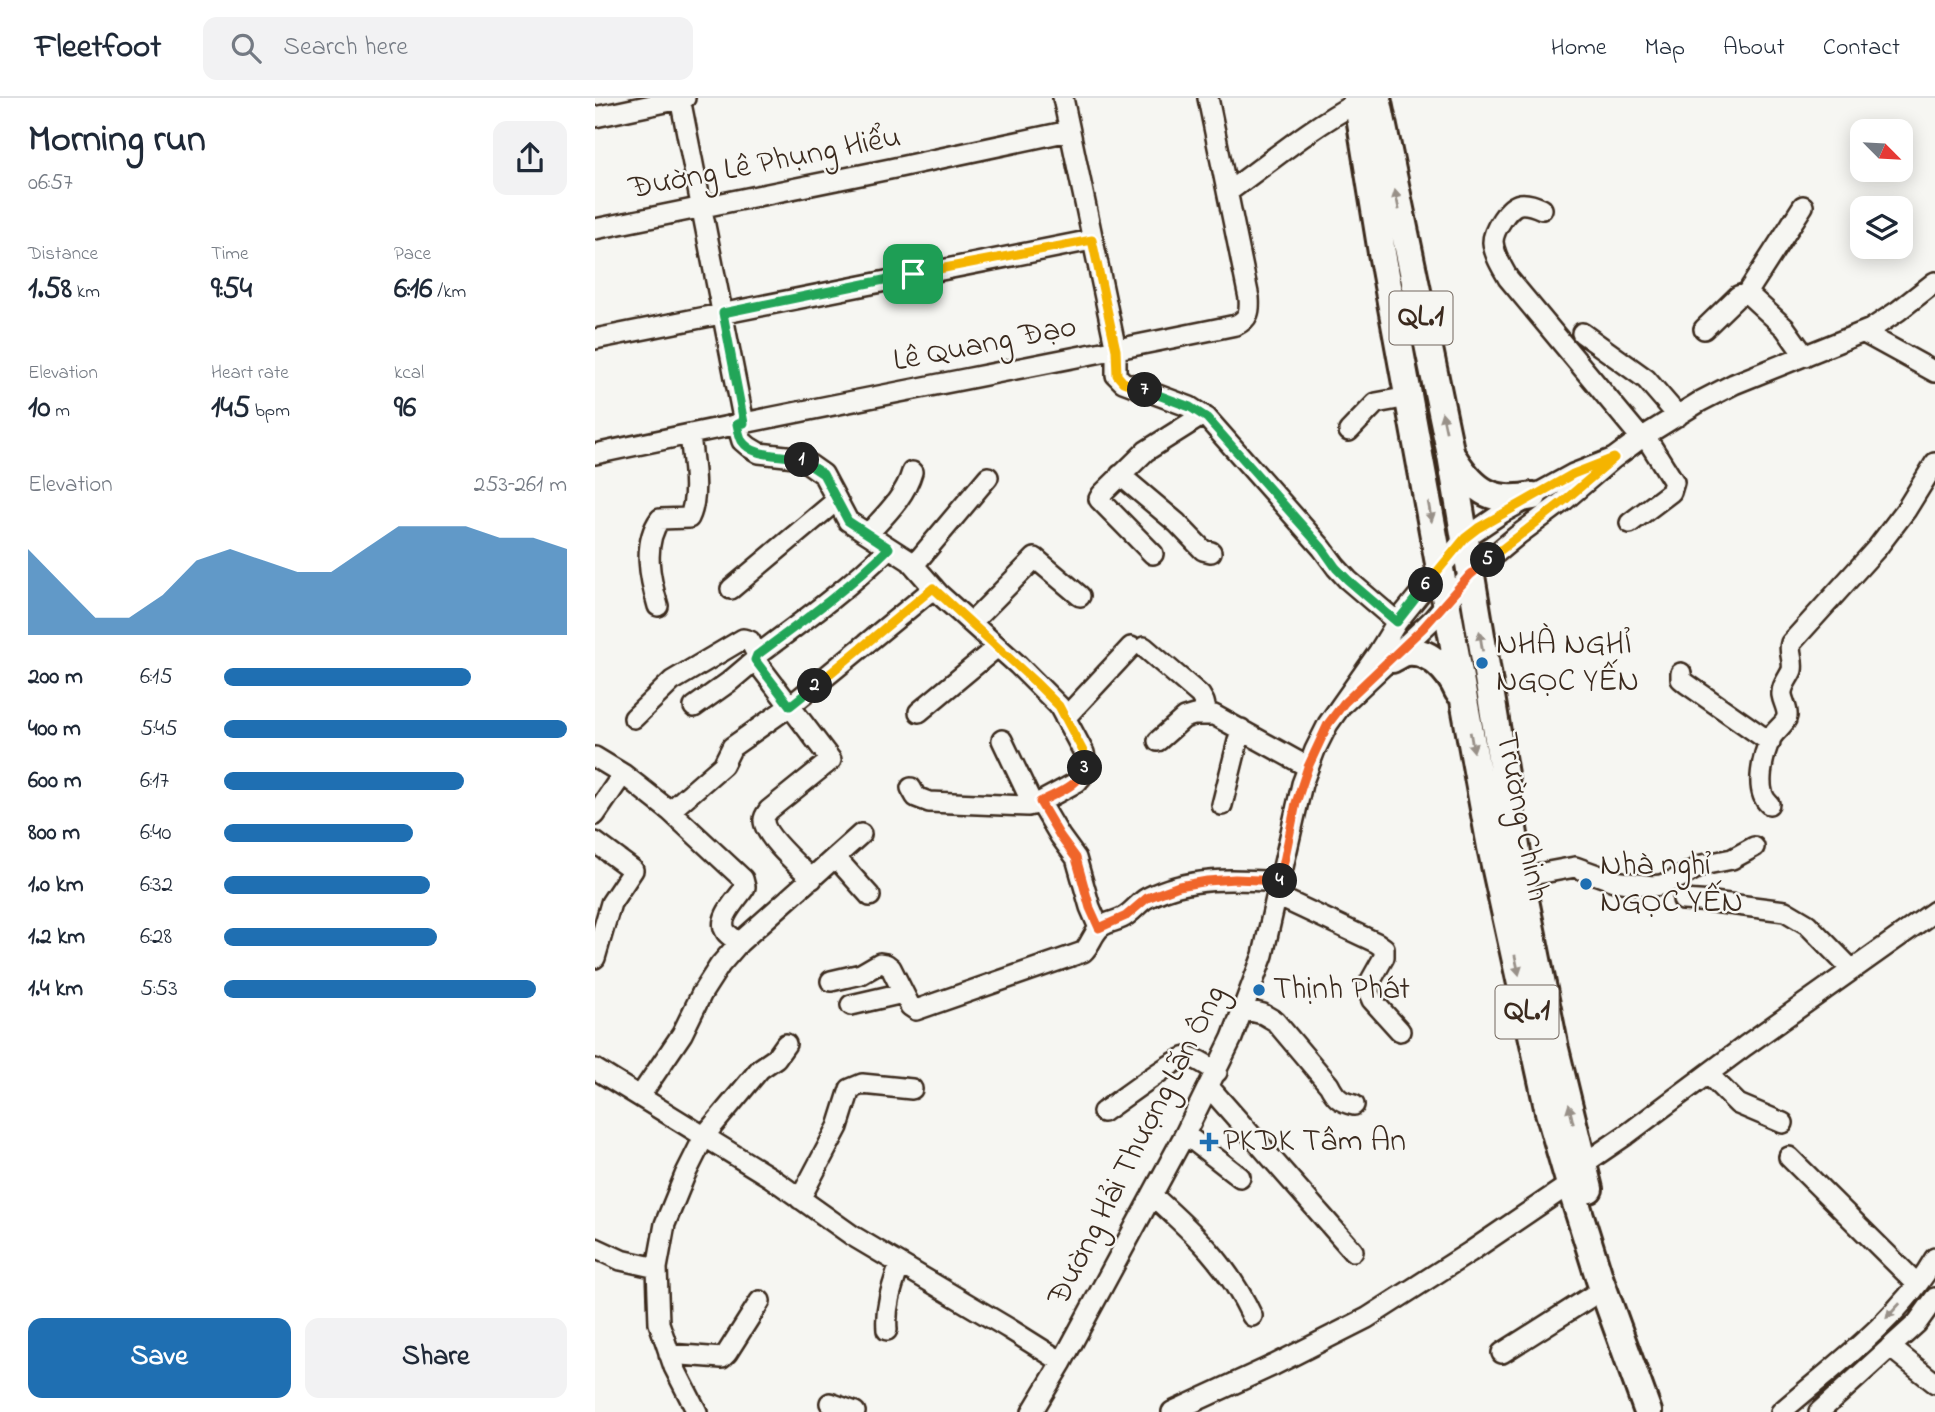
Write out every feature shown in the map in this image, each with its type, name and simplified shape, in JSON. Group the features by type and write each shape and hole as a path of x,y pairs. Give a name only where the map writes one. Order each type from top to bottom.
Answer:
{"highway":[{"name":"Trường Chinh","path":"1364,99 1409,397 1446,602 1497,874 1549,1112 1576,1175 1591,1197 1666,1412"},
{"name":"Trường Chinh","path":"1364,99 1451,455 1521,877 1555,1049 1576,1175 1603,1289 1648,1412"},
{"path":"1451,455 1468,480 1478,489 1505,499 1533,496"},
{"path":"1392,659 1405,652 1429,657 1443,667 1454,681 1466,709"}],"street":[{"path":"595,117 682,98 723,313 743,441 759,453 795,457 823,474 848,521 914,565 933,588 1059,706 1084,753 1086,764 1082,776 1069,787 1036,803 929,802 916,797 911,788"},
{"path":"1063,98 1116,350 1117,375 1123,382 1190,407 1203,415 1306,530 1336,568 1397,622"},
{"name":"Lê Quang Đạo","path":"595,454 1236,325 1247,317 1249,298 1208,98"},
{"path":"1228,192 1308,131 1364,99"},
{"name":"Đường Lê Phụng Hiểu","path":"595,229 1069,131"},
{"path":"1542,209 1529,204 1514,206 1494,232 1493,244 1514,285 1643,437 1674,482 1671,492 1630,523"},
{"path":"1704,329 1738,296 1747,293 1803,206"},
{"path":"595,339 1092,240"},
{"name":"Đường Hải Thượng Lãn Ông","path":"1344,703 1433,619 1470,575 1643,437 1734,384 1864,333 1935,282"},
{"path":"1747,293 1786,328 1805,356"},
{"path":"1582,333 1646,379 1678,416"},
{"path":"1864,333 1935,372"},
{"path":"1349,431 1376,403 1409,397"},
{"path":"1153,554 1099,499 1146,451 1203,415"},
{"path":"658,606 650,580 651,544 660,519 689,517 693,510 695,496 690,434"},
{"name":"Đường Hải Thượng Lãn Ông","path":"1032,1412 1153,1195 1213,1079 1244,1010 1258,971 1296,803 1308,767 1325,730 1397,622 1465,538 1502,513 1573,474 1614,458"},
{"path":"1769,804 1760,788 1760,776 1769,742 1786,719 1782,691 1792,669 1789,648 1791,643 1877,548 1906,510 1935,463"},
{"path":"868,534 899,497 912,472"},
{"path":"1120,475 1177,523 1203,550 1211,552"},
{"path":"914,565 988,477"},
{"path":"731,589 837,500"},
{"path":"694,707 814,613 874,564 889,548"},
{"path":"971,623 1035,558 1080,596"},
{"path":"670,811 723,765 732,747 790,706 933,588"},
{"path":"634,718 673,681 743,639 750,641 756,657 831,760 769,810 763,822 771,836 812,879"},
{"path":"919,712 997,647"},
{"path":"1065,718 1137,647 1200,695 1205,702 1207,714"},
{"path":"1681,673 1686,684 1769,742"},
{"path":"1158,741 1184,718 1214,715 1308,767"},
{"path":"1222,805 1241,729"},
{"path":"1002,740 1036,803 1076,858 1090,908 1099,928"},
{"path":"595,757 623,774 670,811 745,883 743,891 723,922 726,932 739,943"},
{"path":"595,816 623,774"},
{"path":"640,1096 682,1034 702,993 720,965 739,943 861,834"},
{"path":"595,842 633,870 611,903 595,958"},
{"path":"1521,877 1575,867 1614,881 1661,885 1702,865 1732,859 1754,847"},
{"path":"836,858 870,896"},
{"path":"831,981 860,974 880,963 886,964 916,1010 1083,952 1099,928 1126,916 1147,898 1179,886 1235,879 1278,889 1384,948 1384,957 1370,982 1369,993 1400,1031"},
{"path":"1683,900 1785,911 1807,924 1852,970"},
{"path":"1172,1412 1367,1318 1470,1252 1708,1074 1935,911"},
{"path":"851,1005 903,993"},
{"path":"1244,1010 1263,1014 1275,1021 1329,1085 1335,1096 1344,1103 1354,1104"},
{"path":"697,1412 669,1354 659,1323 657,1268 665,1224 705,1135 760,1069 776,1058 786,1044"},
{"path":"1103,1112 1161,1072 1185,1057 1190,1057 1213,1079 1353,1251"},
{"path":"595,1069 770,1177 853,1236 1062,1362"},
{"path":"1708,1074 1738,1104 1783,1123"},
{"path":"800,1199 838,1126 851,1089 862,1084 912,1089"},
{"path":"1185,1134 1240,1177"},
{"path":"1781,1412 1870,1335 1896,1310 1929,1271 1789,1157"},
{"path":"1153,1195 1195,1234 1216,1259 1240,1292 1252,1316"},
{"path":"595,1248 621,1260 657,1268"},
{"path":"887,1330 889,1295 900,1264"},
{"path":"1502,1353 1603,1289"},
{"path":"1819,1412 1917,1323 1935,1298"},
{"path":"669,1354 722,1358 759,1301"},
{"path":"1890,1348 1935,1383"},
{"path":"829,1403 855,1412"}],"place":[{"name":"NHÀ NGHỈ NGỌC YẾN","path":"1482,663"},
{"name":"Nhà nghỉ NGỌC YẾN","path":"1586,884"},
{"name":"Thịnh Phát","path":"1259,990"},
{"name":"PKDK Tâm An","path":"1209,1142"}],"route":[{"path":"1092,240 1116,350 1117,375 1123,382 1190,407 1207,418 1322,548 1336,568 1397,622 1465,538 1478,528 1573,474 1614,458 1470,575 1433,619 1344,703 1328,724 1308,767 1296,803 1280,883 1235,879 1179,886 1147,898 1126,916 1099,928 1090,908 1076,858 1040,802 1077,782 1085,770 1084,753 1059,706 933,588 790,706 755,660 757,655 874,564 889,548 848,521 831,486 816,468 795,457 759,453 743,441 737,424 744,423 723,313 913,274 1092,240"}]}
